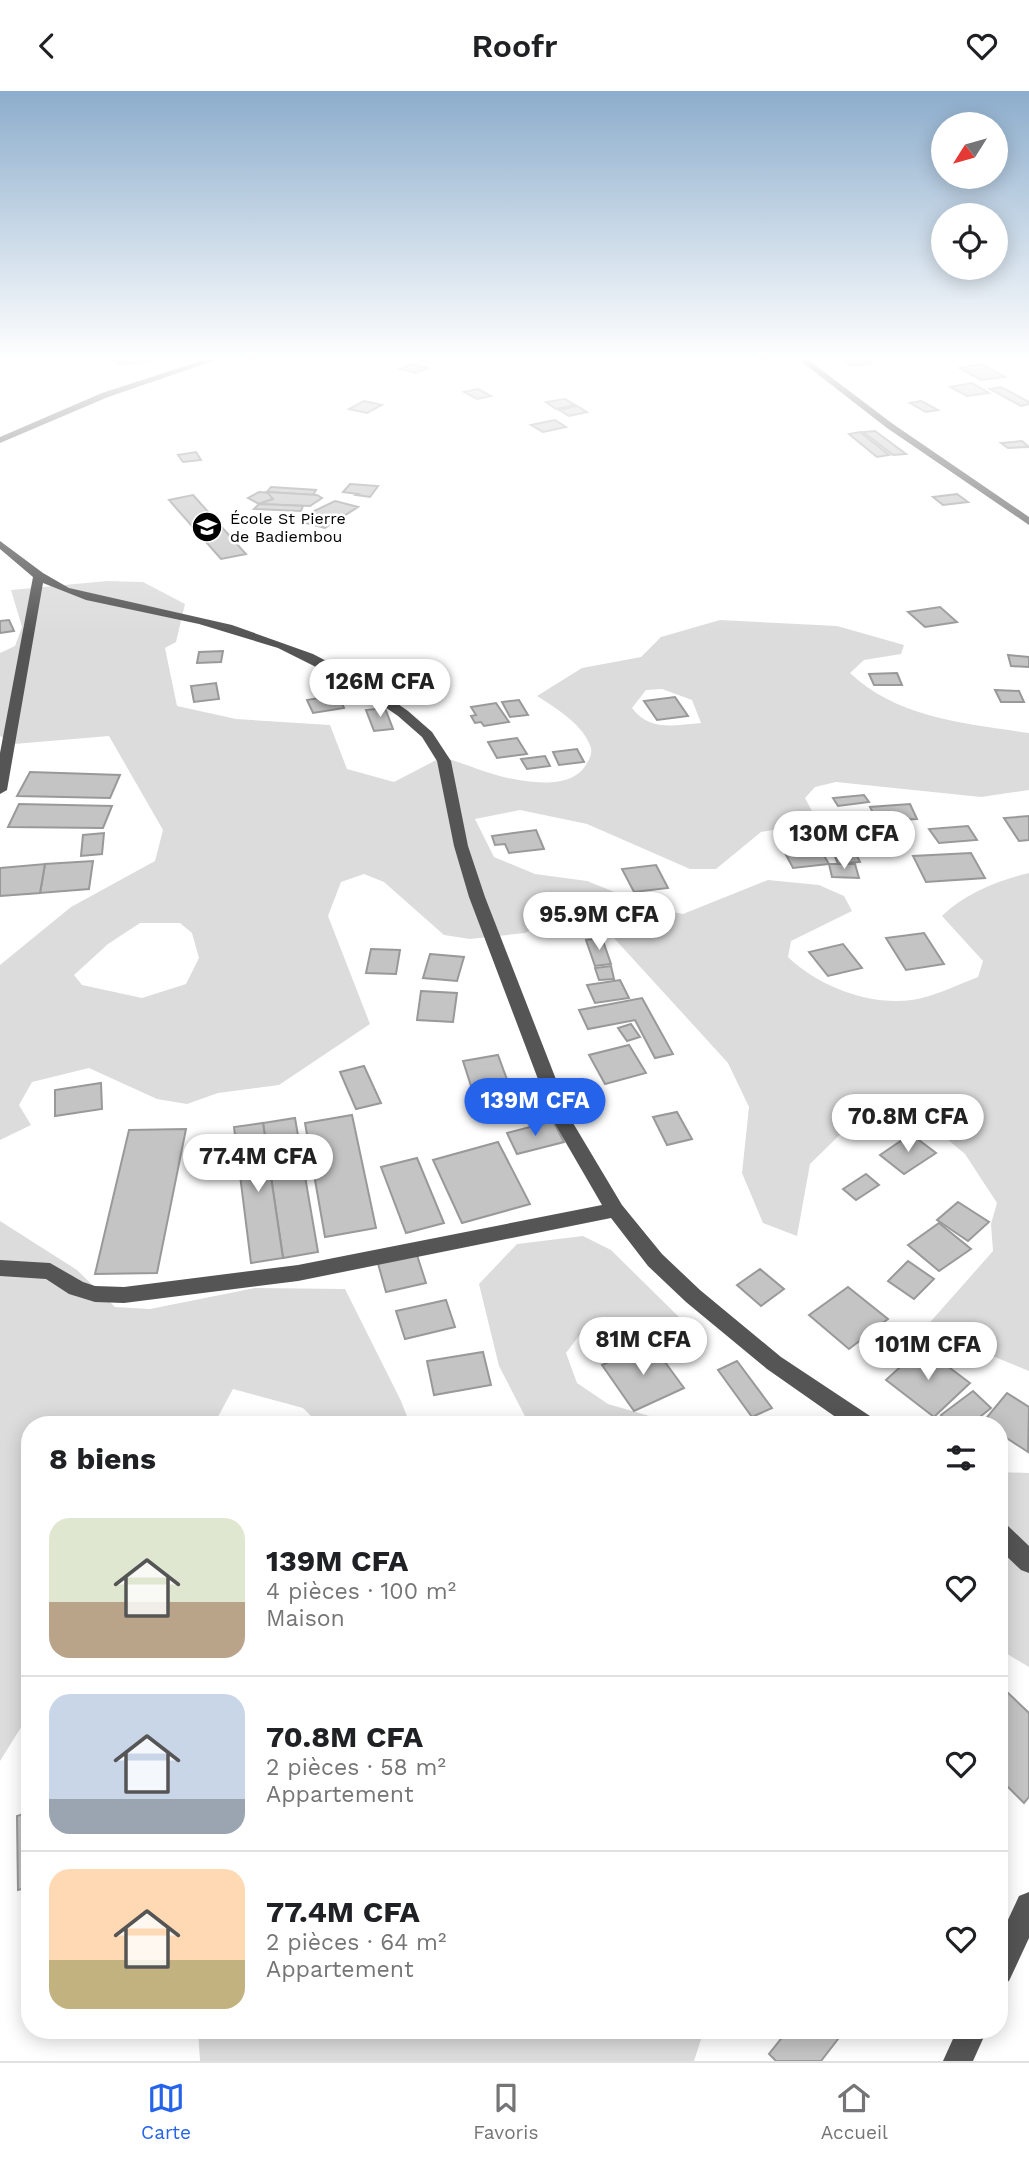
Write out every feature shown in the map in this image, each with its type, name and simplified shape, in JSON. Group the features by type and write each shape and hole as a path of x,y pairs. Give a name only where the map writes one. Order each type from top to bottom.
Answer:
{"street":[{"path":"926,451 1029,521"},
{"path":"0,544 38,576 86,596 230,628 307,653 354,678 424,731 444,761 461,846 477,897 564,1124 615,1210 655,1261 693,1296 774,1363 852,1416"},
{"path":"0,790 38,576"},
{"path":"0,1268 50,1271 76,1288 95,1294 124,1295 298,1273 615,1210"},
{"path":"1008,1542 1029,1562"},
{"path":"1008,1952 1029,1906"},
{"path":"958,2061 968,2039"}],"shaded area":[{"path":"107,581 143,582 185,604 176,642 165,648 177,706 236,719 330,725 347,769 394,782 442,757 510,778 548,782 567,780 582,770 590,758 591,748 582,732 568,718 537,696 582,668 641,657 661,637 720,620 837,626 904,645 901,654 864,660 850,673 889,700 911,709 958,722 1029,733 1029,790 981,797 836,782 815,787 805,798 813,813 807,825 761,832 716,869 690,869 587,824 520,810 475,819 494,857 535,874 587,881 657,909 683,914 768,880 819,885 844,896 852,911 791,941 788,957 829,985 845,992 879,1000 912,1000 937,994 978,977 983,961 942,916 982,889 1029,873 1029,1371 925,1328 993,1251 991,1224 997,1203 965,1154 918,1115 888,1108 861,1114 810,1164 797,1236 763,1223 742,1173 749,1107 728,1063 592,914 567,913 525,933 470,939 444,935 384,882 364,874 341,882 328,916 370,1024 279,1085 218,1093 187,1104 157,1099 89,1068 32,1082 19,1105 31,1125 0,1140 0,965 71,907 155,861 163,830 109,736 14,744 0,736 0,653 15,646 22,627 11,590","holes":["662,689 692,700 701,723 655,724 639,716 632,708 646,690","140,923 180,923 192,933 199,958 186,984 142,998 82,985 74,975 108,944"]},
{"path":"0,1221 77,1270 115,1307 150,1309 255,1288 345,1289 407,1416 311,1416 303,1408 233,1389 218,1416 21,1416 21,1727 0,1761"},
{"path":"583,1236 611,1250 681,1319 648,1329 617,1317 585,1328 566,1353 577,1383 608,1404 649,1416 525,1416 499,1366 479,1284 517,1244"},
{"path":"1008,1472 1029,1473 1029,1667 1008,1654"},
{"path":"199,2039 701,2039 694,2061 200,2061"}],"building":[{"path":"870,451 884,451 889,455 877,457"},
{"path":"888,451 902,451 906,454 893,455"},
{"path":"196,452 201,460 183,462 178,455"},
{"path":"350,484 378,486 370,497 343,492"},
{"path":"271,487 316,490 313,495 267,492"},
{"path":"259,492 271,493 273,499 259,504 248,498"},
{"path":"267,492 317,495 322,498 310,506 259,504 273,499"},
{"path":"957,494 968,502 943,505 933,497"},
{"name":"École St Pierre de Badiembou","path":"193,495 246,554 221,559 169,500"},
{"path":"335,501 358,507 325,528 302,522 313,515 308,514"},
{"path":"259,504 303,506 301,511 254,509"},
{"path":"940,607 957,622 925,627 908,612"},
{"path":"9,620 14,631 0,633 0,621"},
{"path":"223,651 221,662 197,663 199,652"},
{"path":"1008,655 1029,657 1029,667 1011,666"},
{"path":"897,673 902,685 874,685 869,674"},
{"path":"216,683 219,699 194,702 191,686"},
{"path":"995,690 1019,691 1024,702 1001,702"},
{"path":"338,695 344,708 313,713 307,700"},
{"path":"675,697 688,716 657,720 644,701"},
{"path":"519,700 528,715 510,717 502,702"},
{"path":"496,703 509,722 484,726 481,722 475,723 471,716 476,715 471,707"},
{"path":"385,708 393,729 374,731 366,710"},
{"path":"517,738 527,754 497,758 488,742"},
{"path":"577,749 584,762 559,765 553,752"},
{"path":"545,756 550,766 527,769 521,759"},
{"path":"30,772 120,775 110,798 17,796"},
{"path":"864,795 869,802 838,806 833,798"},
{"path":"19,804 112,806 103,828 8,827"},
{"path":"910,804 917,819 877,821 870,807"},
{"path":"1029,816 1029,840 1019,841 1004,818"},
{"path":"968,826 977,840 939,843 929,829"},
{"path":"536,830 544,849 509,853 505,844 495,845 492,836"},
{"path":"104,833 102,854 81,856 83,835"},
{"path":"818,846 829,864 793,868 783,849"},
{"path":"852,846 860,862 838,864 831,847"},
{"path":"971,853 985,878 926,882 913,856"},
{"path":"93,861 89,889 40,893 45,864"},
{"path":"45,864 40,893 0,896 0,868"},
{"path":"829,864 855,864 859,878 832,877"},
{"path":"656,865 668,888 634,892 622,869"},
{"path":"924,933 944,964 906,970 886,938"},
{"path":"602,938 611,964 595,966 586,940"},
{"path":"843,944 862,968 828,976 809,952"},
{"path":"371,949 400,950 396,974 366,973"},
{"path":"430,954 464,957 457,981 423,978"},
{"path":"611,966 614,979 599,980 595,968"},
{"path":"620,980 629,998 595,1003 587,985"},
{"path":"421,991 457,993 453,1022 417,1020"},
{"path":"642,998 673,1054 655,1058 635,1020 588,1029 579,1010"},
{"path":"631,1024 640,1037 627,1041 618,1028"},
{"path":"629,1045 646,1073 605,1084 589,1055"},
{"path":"498,1055 509,1085 473,1092 463,1061"},
{"path":"364,1066 381,1103 356,1109 340,1072"},
{"path":"101,1083 102,1109 55,1116 55,1090"},
{"path":"677,1112 692,1139 667,1145 653,1117"},
{"path":"352,1115 376,1228 325,1237 305,1123"},
{"path":"295,1118 318,1252 283,1258 263,1123"},
{"path":"553,1121 564,1142 517,1154 507,1133"},
{"path":"263,1123 283,1258 251,1263 234,1127"},
{"path":"186,1129 157,1273 95,1274 129,1130"},
{"path":"911,1134 936,1153 904,1174 880,1155"},
{"path":"498,1142 530,1204 462,1223 433,1160"},
{"path":"417,1158 444,1223 406,1233 381,1167"},
{"path":"866,1174 879,1185 856,1200 843,1189"},
{"path":"958,1202 989,1222 968,1241 937,1220"},
{"path":"939,1223 971,1249 939,1271 908,1245"},
{"path":"416,1252 426,1283 386,1292 377,1260"},
{"path":"908,1261 934,1279 914,1299 888,1281"},
{"path":"760,1269 784,1289 761,1306 737,1285"},
{"path":"848,1287 888,1319 849,1349 809,1315"},
{"path":"446,1300 455,1327 405,1339 396,1311"},
{"path":"651,1343 684,1388 634,1411 602,1365"},
{"path":"922,1347 970,1383 933,1416 886,1380"},
{"path":"483,1352 491,1385 434,1395 427,1361"},
{"path":"737,1361 772,1408 751,1416 718,1370"},
{"path":"973,1391 991,1408 981,1416 941,1415"},
{"path":"1007,1393 1029,1407 1028,1452 1008,1439 1008,1416 988,1416"},
{"path":"1008,1693 1029,1713 1029,1797 1024,1803 1008,1787"},
{"path":"21,1815 21,1889 18,1890 17,1816"},
{"path":"781,2039 838,2039 821,2061 776,2061 769,2054"}],"place":[{"name":"École St Pierre de Badiembou","path":"207,527"}]}
